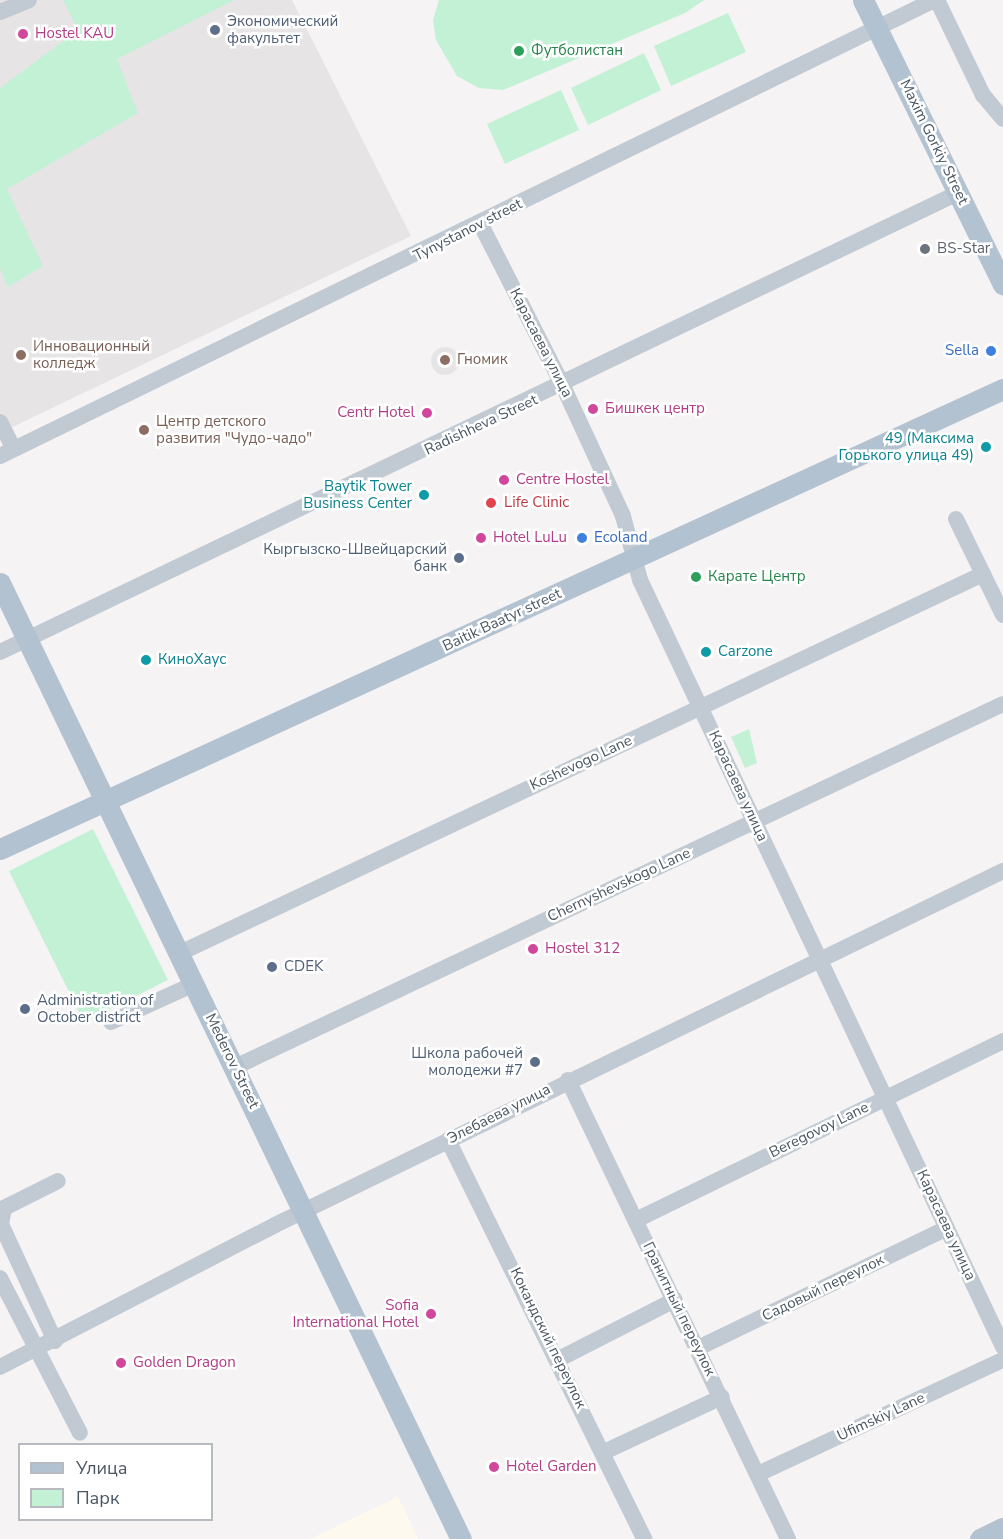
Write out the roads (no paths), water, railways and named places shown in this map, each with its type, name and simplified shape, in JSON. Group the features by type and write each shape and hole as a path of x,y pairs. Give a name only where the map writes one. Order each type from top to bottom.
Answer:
{"main road":[{"name":"Maxim Gorkiy Street","path":"863,0 1003,284"},
{"name":"Baitik Baatyr street","path":"0,849 1003,389"},
{"name":"Mederov Street","path":"0,583 461,1539"},
{"path":"980,1539 1003,1528"}],"street":[{"path":"0,12 29,0"},
{"path":"935,0 983,95 1003,119"},
{"name":"Tynystanov street","path":"7,453 935,0"},
{"name":"Radishheva Street","path":"0,652 563,386 958,193"},
{"name":"Карасаева улица","path":"480,223 563,386 623,516 633,560 700,707 1003,1347"},
{"path":"0,422 7,453"},
{"path":"956,519 1003,615"},
{"name":"Koshevogo Lane","path":"180,953 983,574"},
{"name":"Chernyshevskogo Lane","path":"235,1067 1003,704"},
{"name":"Элебаева улица","path":"0,1367 38,1350 304,1211 568,1080 822,962 1003,871"},
{"path":"111,1022 195,984"},
{"name":"Beregovoy Lane","path":"636,1220 1003,1041"},
{"name":"Гранитный переулок","path":"568,1080 722,1397 788,1539"},
{"name":"Кокандский переулок","path":"448,1140 559,1359 644,1539"},
{"path":"55,1341 1,1224 4,1208 58,1181"},
{"name":"Садовый переулок","path":"698,1348 947,1228"},
{"path":"0,1278 80,1433"},
{"path":"559,1359 675,1300"},
{"name":"Ufimskiy Lane","path":"758,1474 1003,1360"},
{"path":"604,1452 722,1397"}],"place":[{"name":"Экономический факультет","path":"215,30"},
{"name":"Hostel KAU","path":"23,34"},
{"name":"Футболистан","path":"519,51"},
{"name":"BS-Star","path":"925,249"},
{"name":"Sella","path":"991,351"},
{"name":"Инновационный колледж","path":"21,355"},
{"name":"Гномик","path":"445,360"},
{"name":"Бишкек центр","path":"593,409"},
{"name":"Centr Hotel","path":"427,413"},
{"name":"Центр детского развития \"Чудо-чадо\"","path":"144,430"},
{"name":"49 (Максима Горького улица 49)","path":"986,447"},
{"name":"Centre Hostel","path":"504,480"},
{"name":"Baytik Tower Business Center","path":"424,495"},
{"name":"Life Clinic","path":"491,503"},
{"name":"Hotel LuLu","path":"481,538"},
{"name":"Ecoland","path":"582,538"},
{"name":"Кыргызско-Швейцарский банк","path":"459,558"},
{"name":"Карате Центр","path":"696,577"},
{"name":"Carzone","path":"706,652"},
{"name":"КиноХаус","path":"146,660"},
{"name":"Hostel 312","path":"533,949"},
{"name":"CDEK","path":"272,967"},
{"name":"Administration of October district","path":"25,1009"},
{"name":"Школа рабочей молодежи #7","path":"535,1062"},
{"name":"Sofia International Hotel","path":"431,1314"},
{"name":"Golden Dragon","path":"121,1363"},
{"name":"Hotel Garden","path":"494,1467"}]}
